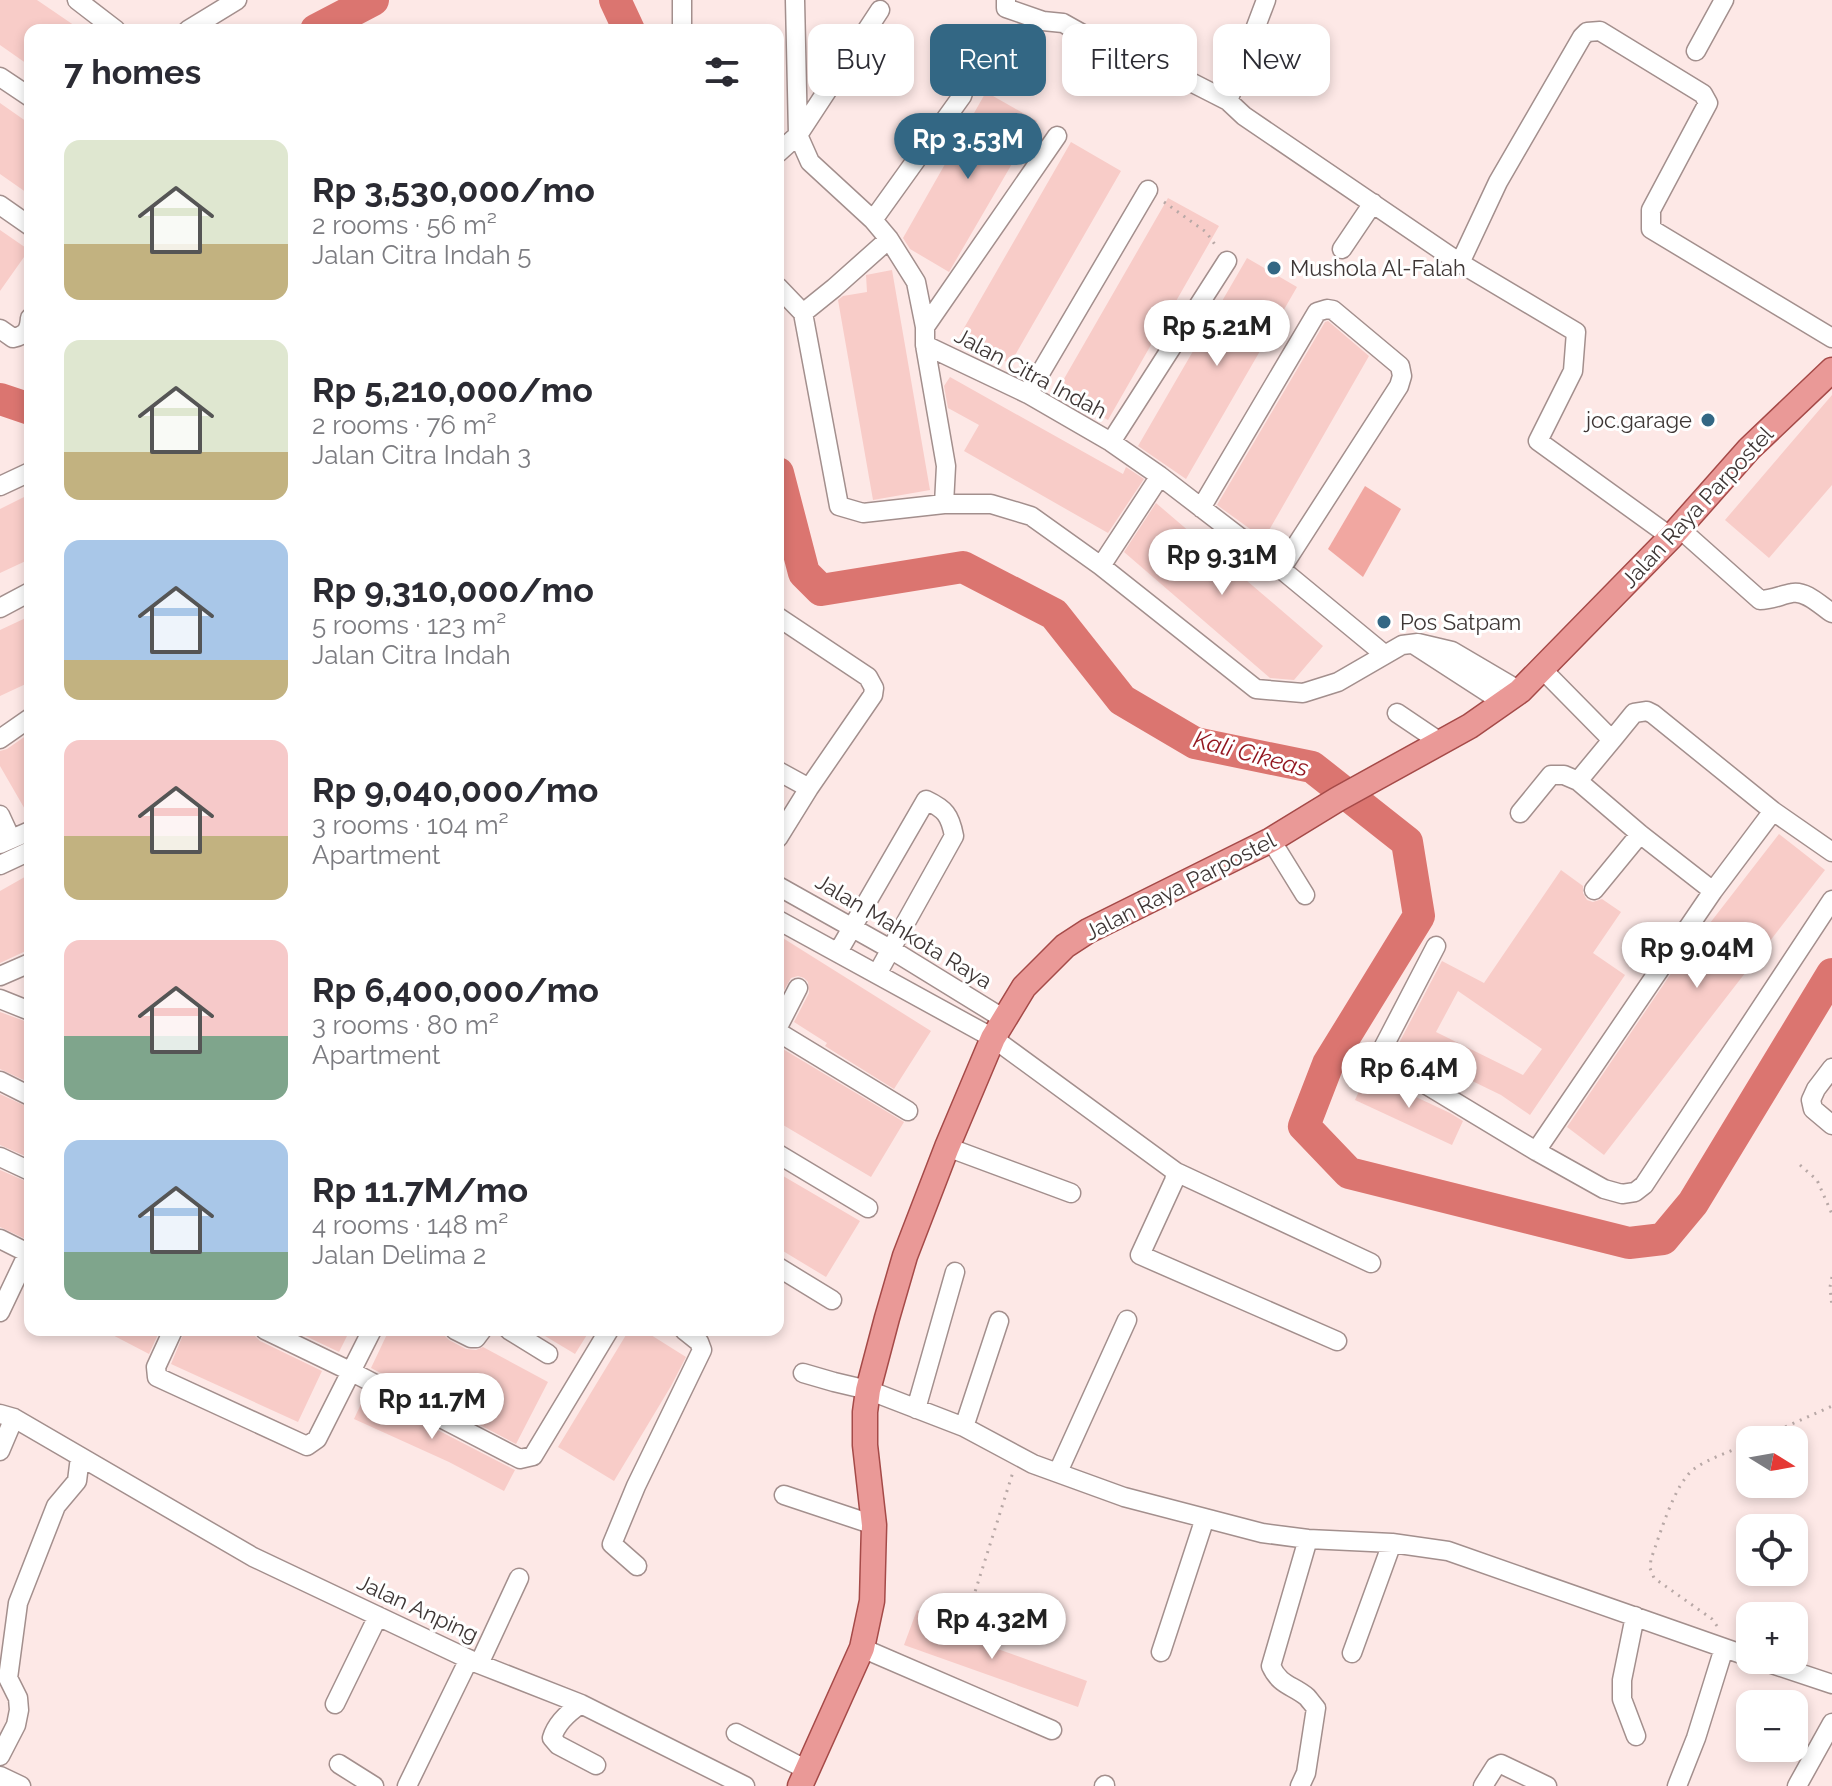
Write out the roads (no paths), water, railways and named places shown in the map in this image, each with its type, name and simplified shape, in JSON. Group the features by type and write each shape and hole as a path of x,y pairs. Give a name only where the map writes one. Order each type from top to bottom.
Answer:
{"main road":[{"name":"Jalan Raya Parpostel","path":"804,1778 862,1648 872,1601 874,1525 865,1445 865,1412 868,1390 905,1256 947,1147 999,1028 1024,987 1065,946 1088,931 1271,840 1470,726 1512,697 1675,532 1749,449 1832,370"}],"street":[{"path":"77,0 108,24"},
{"path":"198,24 237,0"},
{"path":"682,0 682,24"},
{"name":"Jalan Citra Indah","path":"795,0 798,135 810,162 873,220 889,239 916,282 925,336 1111,442 1281,569 1384,654"},
{"path":"1006,0 1006,8 1043,21 1063,23 1088,37 1131,51 1228,101 1244,116 1460,263 1576,332 1573,371 1538,441 1675,532 1760,600 1796,592 1806,595 1832,613"},
{"path":"1228,101 1266,0"},
{"path":"1696,51 1724,0"},
{"path":"784,148 798,135 880,10"},
{"path":"1460,263 1498,182 1582,37 1587,32 1600,31 1703,94 1708,103 1651,210 1651,229 1832,338"},
{"path":"0,77 24,93"},
{"path":"873,220 962,96"},
{"path":"944,504 946,466 925,336 1057,136"},
{"path":"1028,394 1148,190"},
{"path":"1342,249 1373,203"},
{"path":"0,205 24,222"},
{"path":"803,313 889,239"},
{"path":"1111,442 1227,261"},
{"path":"784,293 803,313 839,506 863,513 944,504 991,504 1031,516 1101,566 1256,689 1303,693 1338,682 1384,654 1412,643 1512,697"},
{"path":"1201,508 1317,312 1333,310 1400,366 1402,376 1399,386 1281,569"},
{"path":"0,486 24,475"},
{"path":"1101,566 1160,476"},
{"path":"0,608 24,595"},
{"path":"784,621 868,677 874,688 873,695 784,828"},
{"path":"1542,669 1612,740"},
{"path":"1578,781 1634,713 1647,711 1773,811 1832,852"},
{"path":"1397,713 1430,748"},
{"path":"0,739 24,722"},
{"path":"784,774 809,788"},
{"path":"1520,813 1551,775 1564,775 1578,781 1713,891"},
{"path":"838,952 926,800 943,808 954,836 877,974"},
{"path":"1536,1151 1713,891 1773,811"},
{"path":"0,815 6,841"},
{"path":"1594,890 1640,834"},
{"path":"1271,840 1305,895"},
{"path":"0,865 24,854"},
{"name":"Jalan Mahkota Raya","path":"784,889 892,950 999,1028"},
{"path":"1436,946 1384,1046 1387,1061 1536,1151 1604,1189 1622,1194 1635,1192 1644,1185 1832,900"},
{"path":"784,923 877,974 999,1028 1176,1172 1371,1263"},
{"path":"0,976 24,966"},
{"path":"784,1017 798,988"},
{"path":"0,999 24,1009"},
{"path":"784,1033 908,1111"},
{"path":"1832,1068 1811,1100 1813,1109 1832,1125"},
{"path":"0,1081 24,1093"},
{"path":"947,1147 1071,1193"},
{"path":"0,1157 24,1168"},
{"path":"784,1158 868,1208"},
{"path":"1176,1172 1140,1255 1337,1341"},
{"path":"0,1239 24,1251"},
{"path":"0,1312 24,1263"},
{"path":"784,1271 832,1300"},
{"path":"916,1409 955,1272"},
{"path":"1058,1472 1127,1320"},
{"path":"964,1427 999,1321"},
{"path":"170,1336 156,1367 157,1377 307,1446 317,1439 369,1336"},
{"path":"277,1336 513,1457 526,1459 533,1456 605,1336"},
{"path":"519,1336 548,1354"},
{"path":"637,1566 612,1544 636,1486 702,1350 692,1336"},
{"path":"803,1373 868,1390 964,1427 1018,1457 1124,1497 1262,1533 1308,1539 1392,1543 1448,1551 1736,1652"},
{"path":"0,1451 7,1416"},
{"name":"Jalan Anping","path":"7,1416 253,1557 474,1662 581,1704 745,1786"},
{"path":"0,1756 16,1725 19,1710 18,1698 8,1678 18,1603 56,1506 77,1481 80,1457"},
{"path":"784,1495 874,1525"},
{"path":"1161,1652 1205,1518"},
{"path":"1300,1786 1306,1773 1316,1708 1308,1697 1276,1676 1271,1666 1308,1539"},
{"path":"1352,1653 1392,1543"},
{"path":"407,1786 519,1578"},
{"path":"335,1704 378,1616"},
{"path":"1635,1616 1622,1680 1622,1699 1636,1736"},
{"path":"862,1648 1052,1730"},
{"path":"1677,1786 1696,1738 1724,1648"},
{"path":"1802,1674 1832,1684"},
{"path":"581,1704 571,1711 552,1738 558,1745 596,1765"},
{"path":"1797,1786 1832,1723"},
{"path":"736,1733 804,1778"},
{"path":"339,1764 374,1786"},
{"path":"1483,1786 1495,1767 1501,1764 1547,1786"},
{"path":"0,1776 21,1786"}],"waterway":[{"name":"Kali Cikeas","path":"327,24 373,0"},
{"name":"Kali Cikeas","path":"615,0 626,24"},
{"name":"Kali Cikeas","path":"0,399 24,407"},
{"name":"Kali Cikeas","path":"784,496 804,573 821,590 963,567 1054,614 1122,700 1195,743 1312,767 1407,842 1419,916 1328,1064 1304,1126 1349,1173 1629,1243 1663,1239 1693,1203 1832,974"}],"place":[{"name":"Mushola Al-Falah","path":"1274,268"},
{"name":"joc.garage","path":"1708,420"},
{"name":"Pos Satpam","path":"1384,622"}]}
